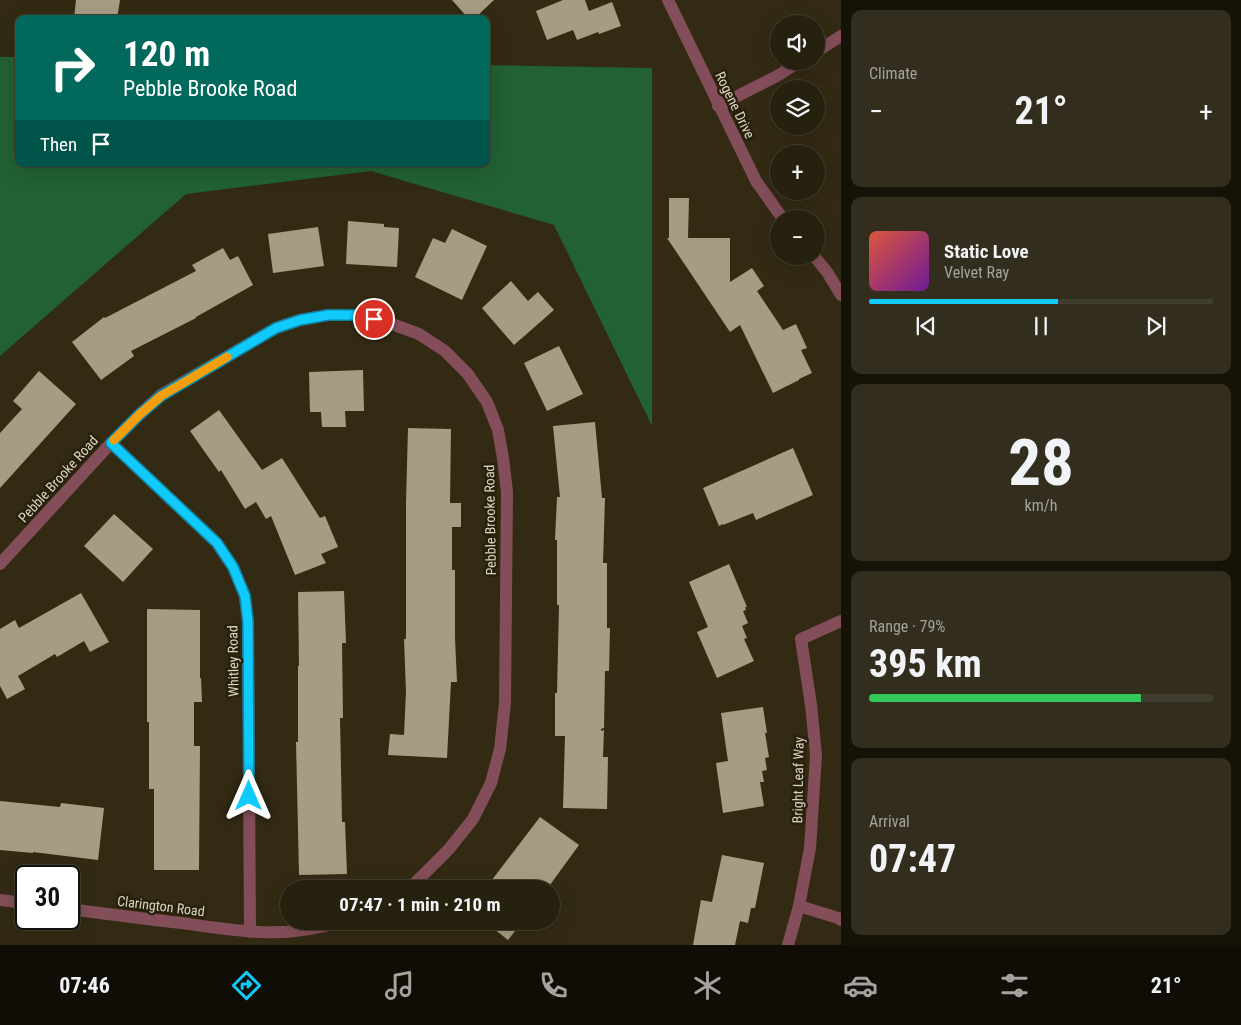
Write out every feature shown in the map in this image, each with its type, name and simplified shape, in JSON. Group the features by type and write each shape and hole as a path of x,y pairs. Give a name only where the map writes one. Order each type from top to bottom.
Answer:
{"street":[{"name":"Rogene Drive","path":"668,0 756,181 777,210"},
{"path":"825,46 841,36"},
{"path":"718,106 787,70"},
{"path":"821,265 841,296"},
{"name":"Pebble Brooke Road","path":"0,564 111,443 161,396 276,328 300,320 328,315 357,315 392,324 419,334 445,351 467,373 487,402 498,430 503,458 507,492 506,703 500,749 491,783 473,819 449,849 418,880"},
{"name":"Whitley Road","path":"111,443 217,543 233,567 245,596 248,622 250,932"},
{"name":"Bright Leaf Way","path":"788,945 799,906 810,848 816,754 811,704 801,640 841,621"},
{"path":"0,900 15,902"},
{"path":"799,906 841,920"},
{"name":"Clarington Road","path":"80,910 250,932"},
{"path":"250,932 296,932 308,930"}],"green space":[{"path":"0,57 15,57 15,167 490,167 490,65 652,68 652,426 554,225 371,171 186,194 0,356"}],"building":[{"path":"76,0 120,0 118,15 74,15"},
{"path":"452,0 494,0 478,15 465,15"},
{"path":"563,0 585,0 589,11 612,2 621,26 577,40 573,30 547,40 536,11"},
{"path":"669,198 689,198 688,238 730,238 730,282 752,268 764,286 757,291 783,330 796,324 807,348 801,350 812,373 773,393 740,325 730,332 667,238 669,238"},
{"path":"348,221 384,224 384,227 399,228 397,267 346,264"},
{"path":"318,227 324,266 273,273 268,234"},
{"path":"452,229 487,246 462,300 415,277 433,238 445,243"},
{"path":"223,248 230,260 238,256 253,285 196,318 131,351 134,356 101,380 72,342 104,317 196,271 192,265"},
{"path":"511,281 528,301 538,292 554,310 514,345 482,308"},
{"path":"559,346 583,394 547,411 524,363"},
{"path":"363,370 364,411 345,411 346,427 322,427 321,412 310,412 309,372"},
{"path":"39,371 76,404 0,488 0,433 22,409 13,401"},
{"path":"219,410 262,470 282,458 320,518 325,516 338,547 321,554 326,563 295,575 271,516 266,519 256,502 245,509 221,470 219,472 190,431"},
{"path":"595,422 602,498 605,498 603,563 607,563 607,628 610,628 609,671 605,671 604,728 601,729 601,731 604,730 603,757 608,757 607,809 563,808 565,736 555,736 559,605 557,605 557,540 555,540 557,497 560,497 553,426"},
{"path":"408,428 451,429 450,503 461,503 461,527 452,527 452,570 455,570 457,682 451,682 447,758 388,755 390,734 404,735"},
{"path":"793,448 813,495 756,520 753,513 719,526 703,488"},
{"path":"114,514 153,549 123,582 84,546"},
{"path":"729,564 747,607 743,611 748,623 742,626 747,638 744,639 754,661 717,678 697,632 708,627 689,582"},
{"path":"344,591 346,643 342,643 343,718 340,718 342,822 345,822 347,874 299,875 296,742 298,742 298,592"},
{"path":"81,593 109,642 90,652 84,641 57,657 55,654 18,676 25,689 7,699 0,686 0,629 15,620 19,628"},
{"path":"147,609 200,610 202,702 194,702 194,746 200,746 199,870 154,870 154,789 149,789 149,722 147,722"},
{"path":"763,707 769,757 765,758 767,770 762,771 764,782 760,782 764,806 723,813 716,763 728,761 721,713"},
{"path":"0,801 60,807 61,803 104,808 98,860 0,850"},
{"path":"540,817 579,845 554,880 492,880"},
{"path":"722,855 764,863 755,908 751,908 748,923 740,921 735,945 693,945 701,900 712,902"},
{"path":"495,930 516,930 508,940"}],"slow traffic":[{"path":"114,440 161,396 227,357"}],"route":[{"path":"249,796 248,622 245,596 233,567 217,543 111,443 161,396 276,328 300,320 328,315 357,315 374,319"}]}
